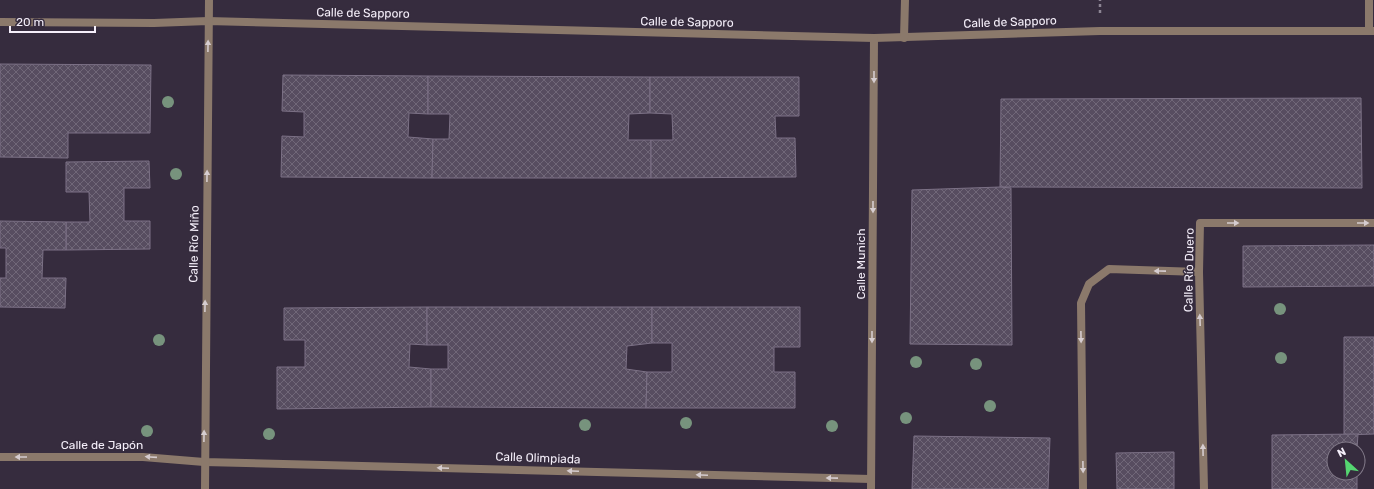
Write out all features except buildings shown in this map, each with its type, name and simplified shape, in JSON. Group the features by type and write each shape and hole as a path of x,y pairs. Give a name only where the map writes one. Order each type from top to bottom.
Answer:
{"street":[{"name":"Calle Río Miño","path":"205,489 204,462 209,0"},
{"path":"904,38 905,0"},
{"path":"1369,0 1372,31"},
{"name":"Calle de Sapporo","path":"0,22 154,23 208,21 874,38 1100,32 1372,31"},
{"name":"Calle Munich","path":"871,489 874,38"},
{"name":"Calle Río Duero","path":"1204,489 1199,272 1200,223 1374,223"},
{"path":"1083,489 1081,303 1089,284 1109,270 1199,272"},
{"name":"Calle de Japón","path":"0,457 142,457 204,462"},
{"name":"Calle Olimpiada","path":"204,462 871,479"}]}
